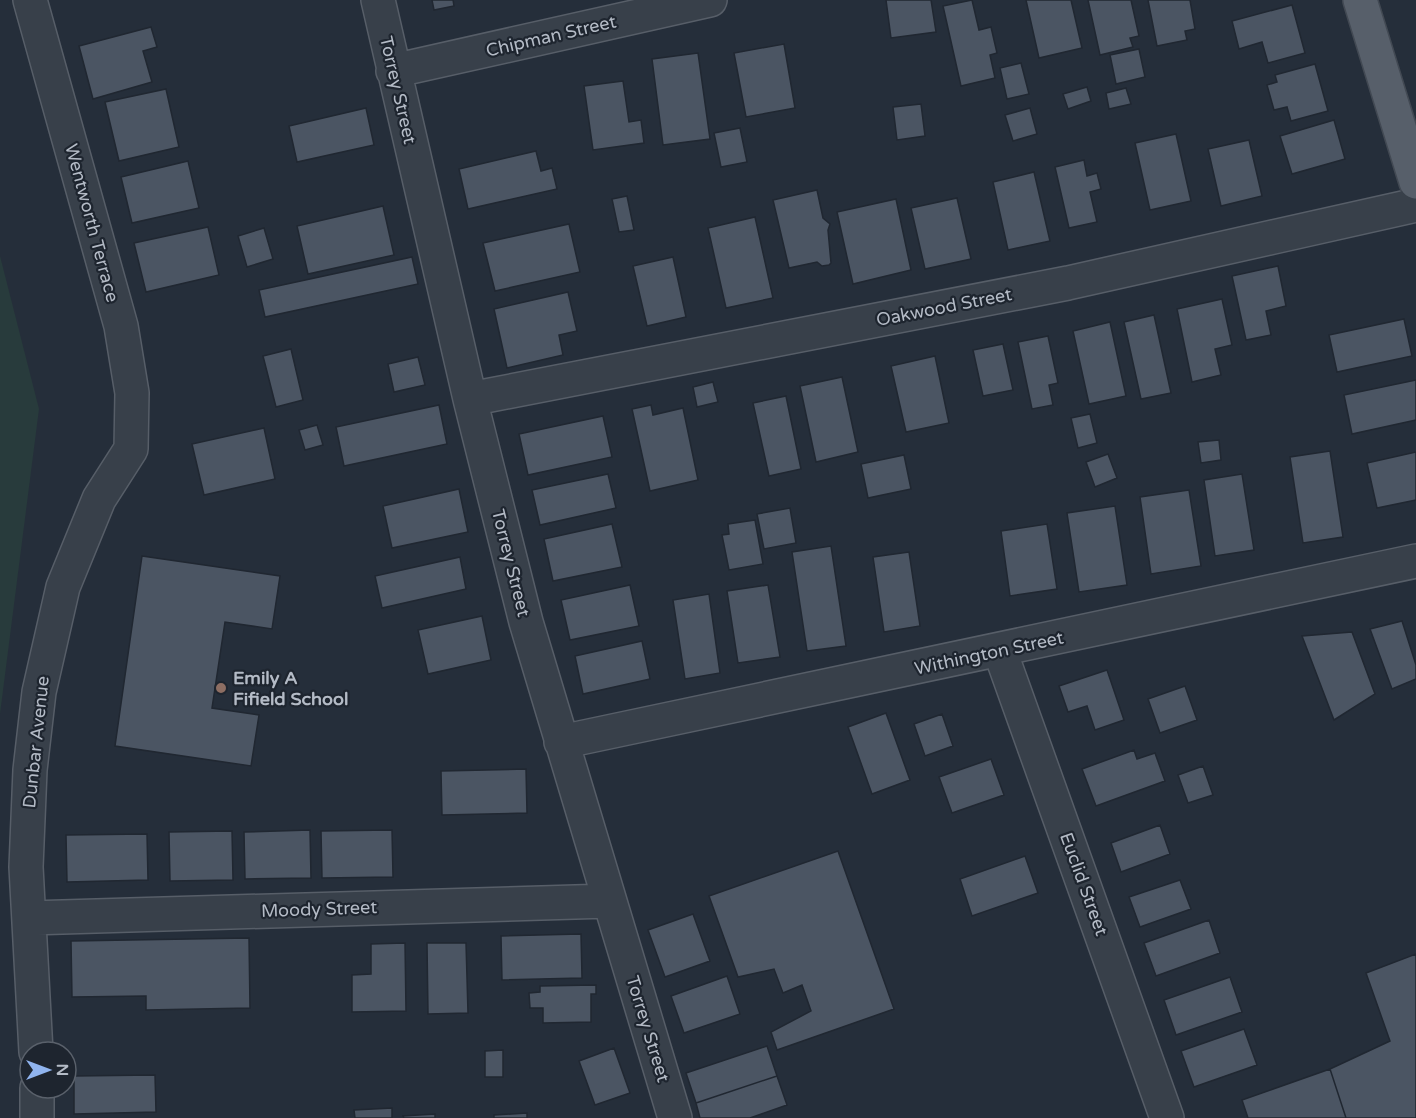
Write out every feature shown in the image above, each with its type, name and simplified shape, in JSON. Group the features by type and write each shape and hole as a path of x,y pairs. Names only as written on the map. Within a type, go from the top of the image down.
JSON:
{"main road":[{"path":"1360,0 1416,182"}],"street":[{"name":"Wentworth Terrace","path":"30,0 121,326 132,393 131,449"},
{"name":"Torrey Street","path":"378,0 470,399 526,622 675,1118"},
{"name":"Chipman Street","path":"393,71 710,0"},
{"name":"Oakwood Street","path":"470,399 1068,283 1416,205"},
{"name":"Dunbar Avenue","path":"35,1040 26,867 30,770 39,692 63,587 99,499 131,449"},
{"name":"Withington Street","path":"561,742 1000,651 1416,561"},
{"name":"Euclid Street","path":"1000,651 1167,1118"},
{"name":"Moody Street","path":"29,918 609,901"},
{"path":"37,1100 38,1118"}],"shaded area":[{"path":"0,256 39,409 0,714"}],"building":[{"path":"432,0 453,0 454,6 434,10"},
{"path":"886,0 931,0 936,32 891,38"},
{"path":"972,0 979,30 991,27 997,53 990,55 995,78 961,86 943,6"},
{"path":"1026,0 1071,0 1082,48 1039,58"},
{"path":"1088,0 1131,0 1139,36 1130,38 1133,47 1100,55"},
{"path":"1148,0 1190,0 1195,29 1185,31 1187,40 1157,46"},
{"path":"1292,5 1305,53 1268,63 1262,42 1239,49 1232,21"},
{"path":"151,27 157,47 143,51 152,82 93,99 79,46"},
{"path":"784,44 795,108 746,117 734,53"},
{"path":"1139,49 1145,77 1116,84 1110,55"},
{"path":"698,53 710,139 663,145 652,59"},
{"path":"1021,63 1029,94 1007,99 1000,68"},
{"path":"1315,64 1328,111 1291,121 1287,107 1274,110 1267,85 1277,82 1275,75"},
{"path":"623,81 629,122 641,120 644,143 593,150 584,86"},
{"path":"1087,87 1091,101 1068,109 1063,94"},
{"path":"1126,88 1131,104 1109,109 1106,93"},
{"path":"166,89 179,147 119,161 105,102"},
{"path":"921,104 925,136 897,140 893,107"},
{"path":"366,108 374,145 297,162 289,126"},
{"path":"1030,108 1037,134 1013,141 1005,115"},
{"path":"1334,120 1345,159 1292,174 1280,136"},
{"path":"740,128 747,162 721,167 714,133"},
{"path":"1176,134 1191,201 1150,210 1135,143"},
{"path":"1249,140 1262,196 1221,206 1208,149"},
{"path":"536,151 541,171 552,168 557,189 468,209 459,169"},
{"path":"1084,160 1087,176 1097,173 1101,189 1090,192 1097,222 1069,228 1055,167"},
{"path":"188,161 199,208 132,223 121,177"},
{"path":"1034,172 1050,241 1008,250 993,182"},
{"path":"817,190 823,218 830,224 828,230 831,263 822,266 817,262 789,268 773,200"},
{"path":"627,196 634,230 619,232 612,199"},
{"path":"957,198 971,259 925,269 911,208"},
{"path":"896,199 911,270 853,284 837,212"},
{"path":"383,206 394,255 308,274 297,226"},
{"path":"755,217 773,298 726,308 708,228"},
{"path":"569,224 580,272 495,291 483,243"},
{"path":"208,227 219,275 146,292 134,243"},
{"path":"264,228 273,259 247,267 238,236"},
{"path":"412,257 418,284 265,317 259,290"},
{"path":"673,257 686,317 647,326 633,266"},
{"path":"1278,266 1286,306 1266,311 1271,335 1246,340 1232,276"},
{"path":"568,292 577,331 559,335 563,355 507,368 494,309"},
{"path":"1222,299 1232,345 1215,349 1221,375 1192,382 1177,309"},
{"path":"1154,315 1171,393 1141,399 1124,322"},
{"path":"1404,319 1412,356 1337,372 1329,335"},
{"path":"1110,322 1126,396 1089,404 1073,331"},
{"path":"1048,336 1058,383 1049,385 1053,405 1032,409 1018,342"},
{"path":"1003,344 1013,390 983,396 973,350"},
{"path":"291,349 303,400 276,407 263,356"},
{"path":"935,356 949,423 906,432 891,366"},
{"path":"418,357 425,385 394,392 388,364"},
{"path":"842,377 858,452 816,462 800,386"},
{"path":"1416,380 1416,420 1352,434 1344,395"},
{"path":"713,382 718,402 697,407 693,387"},
{"path":"786,396 801,469 769,476 753,403"},
{"path":"439,405 447,444 344,466 336,427"},
{"path":"651,405 653,415 683,408 698,480 650,491 632,409"},
{"path":"1090,414 1097,443 1078,448 1071,418"},
{"path":"603,416 612,457 528,475 519,434"},
{"path":"317,425 323,445 305,450 299,430"},
{"path":"264,428 275,479 204,495 192,444"},
{"path":"1219,440 1221,460 1201,463 1198,442"},
{"path":"1330,451 1343,537 1303,543 1290,457"},
{"path":"1416,452 1416,500 1377,508 1367,463"},
{"path":"1108,454 1117,478 1095,487 1086,462"},
{"path":"904,455 911,489 868,498 861,464"},
{"path":"608,474 616,508 540,525 532,490"},
{"path":"1242,474 1254,550 1215,556 1204,480"},
{"path":"459,489 468,532 392,548 383,506"},
{"path":"1189,490 1201,566 1151,574 1140,497"},
{"path":"1115,506 1127,585 1079,592 1067,513"},
{"path":"790,508 796,543 764,549 757,514"},
{"path":"755,520 763,564 729,570 722,535 729,534 728,524"},
{"path":"612,524 622,567 553,581 544,539"},
{"path":"1047,524 1057,589 1010,596 1001,531"},
{"path":"831,546 846,646 807,651 792,552"},
{"path":"909,552 920,626 884,632 873,557"},
{"path":"142,556 280,576 272,629 225,622 212,708 259,715 251,766 115,746"},
{"path":"460,557 466,589 382,608 375,576"},
{"path":"630,585 639,626 570,640 561,600"},
{"path":"768,585 780,657 738,663 727,591"},
{"path":"709,594 720,673 685,679 673,600"},
{"path":"482,616 491,660 428,674 418,630"},
{"path":"1402,621 1416,665 1416,679 1392,689 1370,629"},
{"path":"1352,632 1375,694 1334,720 1302,636"},
{"path":"642,641 650,679 583,694 575,656"},
{"path":"1107,670 1124,720 1095,730 1087,706 1068,712 1059,686"},
{"path":"1185,686 1197,720 1160,733 1148,699"},
{"path":"886,713 910,780 872,794 848,727"},
{"path":"942,714 953,746 925,756 914,724"},
{"path":"1134,750 1137,759 1155,753 1165,781 1096,806 1082,769"},
{"path":"991,759 1004,795 952,813 939,777"},
{"path":"1203,766 1213,795 1188,803 1178,775"},
{"path":"526,769 527,813 442,815 441,771"},
{"path":"1160,825 1170,854 1121,872 1111,843"},
{"path":"310,830 311,878 245,879 244,832"},
{"path":"392,830 393,877 322,878 321,831"},
{"path":"232,831 233,880 170,881 169,832"},
{"path":"147,834 148,880 67,882 66,835"},
{"path":"838,851 894,1009 777,1050 771,1032 811,1011 802,985 783,993 774,969 738,977 709,896"},
{"path":"1025,856 1038,893 972,916 960,879"},
{"path":"1180,880 1191,909 1140,927 1129,897"},
{"path":"693,914 710,961 665,977 648,930"},
{"path":"1209,920 1220,953 1156,976 1144,943"},
{"path":"581,934 582,978 502,980 501,936"},
{"path":"249,938 250,1008 146,1010 146,996 72,997 71,941"},
{"path":"405,943 406,1011 352,1012 352,975 371,974 371,944"},
{"path":"427,943 466,943 468,1013 428,1014"},
{"path":"1416,954 1416,1118 1346,1118 1330,1069 1390,1041 1366,973"},
{"path":"727,976 740,1014 684,1033 671,996"},
{"path":"1230,977 1242,1012 1176,1035 1164,1000"},
{"path":"596,985 596,994 591,994 591,1022 543,1023 543,1008 530,1008 529,993 540,992 540,986"},
{"path":"1244,1029 1257,1065 1194,1087 1181,1051"},
{"path":"767,1046 777,1076 696,1103 686,1073"},
{"path":"614,1048 630,1093 595,1105 579,1061"},
{"path":"503,1050 503,1077 485,1077 485,1051"},
{"path":"1330,1069 1346,1118 1248,1118 1242,1100"},
{"path":"155,1075 156,1112 74,1114 74,1100 78,1100 78,1076"},
{"path":"777,1076 787,1105 750,1118 700,1118 696,1103"},
{"path":"392,1108 392,1118 355,1118 354,1110"},
{"path":"527,1113 527,1118 494,1118 494,1115"},
{"path":"435,1114 435,1118 404,1118 403,1116"}],"place":[{"name":"Emily A Fifield School","path":"221,688"}]}
